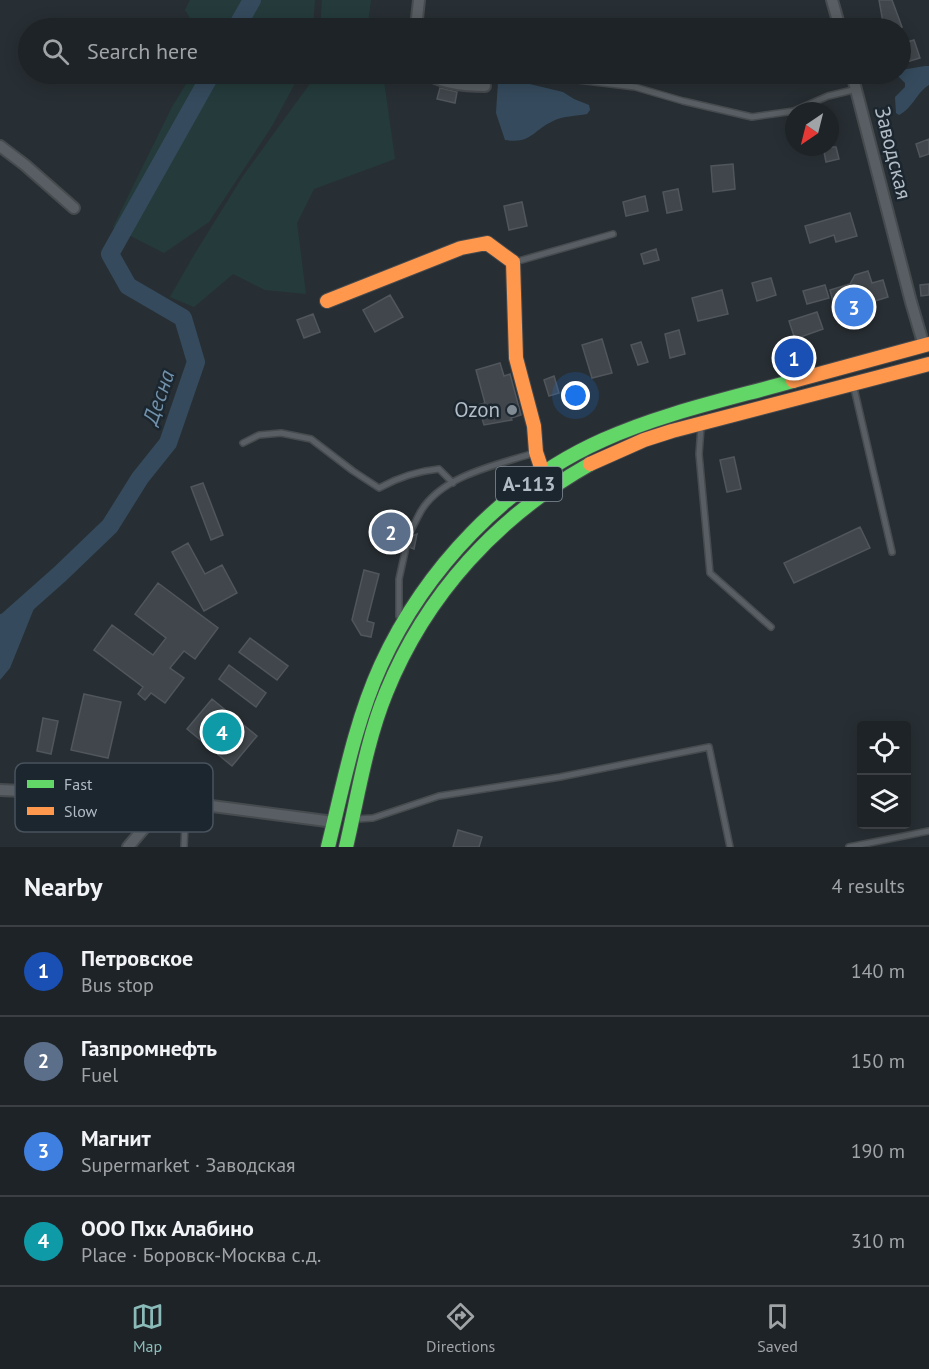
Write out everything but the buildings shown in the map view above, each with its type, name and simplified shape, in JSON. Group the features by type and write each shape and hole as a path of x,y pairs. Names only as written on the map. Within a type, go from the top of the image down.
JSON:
{"main road":[{"path":"327,301 461,248 487,243 513,262 516,358 534,426 536,452 543,473"},
{"name":"А-113","path":"328,847 349,761 382,663 415,604 454,553 496,510 543,473 584,449 643,424 927,345"},
{"name":"А-113","path":"346,847 377,719 404,654 430,608 463,565 507,521 562,480 591,463 642,440 701,422 929,364"}],"street":[{"path":"417,18 419,0"},
{"path":"832,0 837,18"},
{"path":"459,84 485,86"},
{"name":"Заводская","path":"855,84 911,302 927,345"},
{"path":"0,146 74,208"},
{"path":"213,806 334,822"},
{"path":"128,847 141,832"}],"lane":[{"path":"611,84 635,87 752,117 785,112"},
{"path":"814,102 856,89"},
{"path":"513,262 613,234"},
{"path":"853,383 892,552"},
{"path":"701,422 699,454 710,573 771,627"},
{"path":"243,443 259,435 282,433 311,439 379,488 395,478 439,469 453,483"},
{"path":"410,532 421,510 436,494 467,474 536,452"},
{"path":"399,631 399,579 406,547"},
{"path":"352,819 373,818 438,796 560,777 709,747 730,847"},
{"path":"849,847 929,831"},
{"path":"184,847 185,832"}],"green space":[{"path":"190,0 315,0 314,18 190,18 185,10"},
{"path":"322,0 371,0 369,18 321,18"},
{"path":"186,84 295,84 272,126 209,222 164,253 113,227 172,107"},
{"path":"310,84 384,84 395,159 314,189 297,223 306,294 265,290 233,274 194,307 170,297 243,176"}],"water":[{"path":"929,66 929,85 899,115 896,113 895,97 905,87 905,84 911,84 911,68"},
{"path":"498,84 530,84 563,92 589,105 590,110 587,114 553,121 531,136 514,141 505,140 496,113"},
{"path":"41,591 10,668 0,680 0,624 7,621"}],"waterway":[{"name":"Десна","path":"242,18 252,0"},
{"name":"Десна","path":"0,624 7,621 60,574 110,526 140,478 168,443 196,362 183,318 128,286 110,254 205,84"}],"traffic: fast":[{"path":"328,847 357,732 381,665 421,595 472,533 534,480 567,458 603,440 673,414 793,381"},
{"path":"346,847 379,712 402,657 422,623 468,561 496,533 556,485 590,464"}],"traffic: slow":[{"path":"327,301 461,248 487,243 513,262 516,358 534,426 536,452 543,473"},
{"path":"793,381 929,344"},
{"path":"590,464 644,440 672,431 929,364"}],"place":[{"name":"Магнит","path":"854,307"},
{"name":"Петровское","path":"794,358"},
{"name":"Ozon","path":"512,410"},
{"name":"Газпромнефть","path":"391,532"},
{"name":"ООО Пхк Алабино","path":"222,732"}]}
